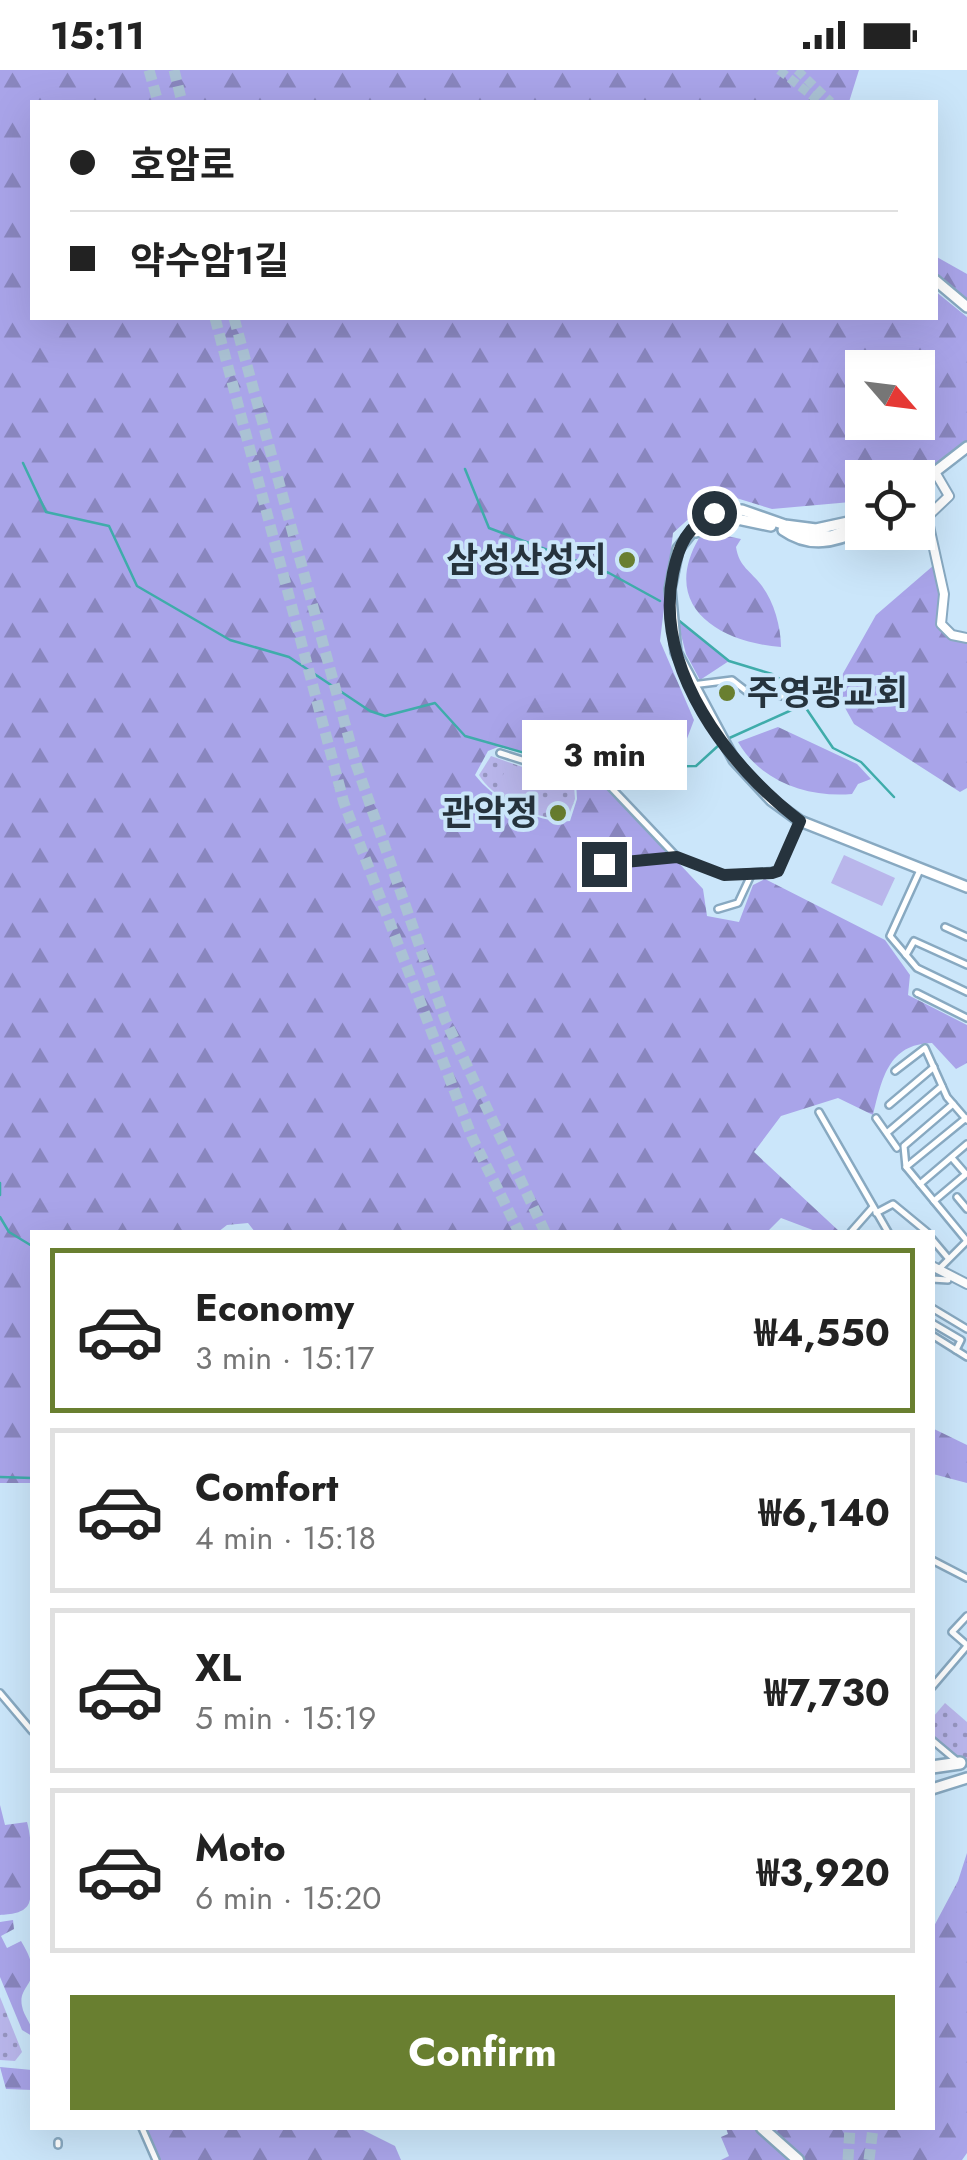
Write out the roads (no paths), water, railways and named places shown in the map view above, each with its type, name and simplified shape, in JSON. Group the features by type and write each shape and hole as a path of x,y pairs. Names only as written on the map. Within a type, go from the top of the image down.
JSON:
{"highway":[{"path":"937,1763 963,1762"}],"main road":[{"path":"938,286 967,310"},
{"path":"936,474 967,450"},
{"path":"831,536 784,525 754,512 729,510 694,526 678,549 669,600 676,652 734,760 772,800 801,819 967,885"},
{"path":"845,531 803,540 752,519 728,517 708,523 682,552 672,614 679,652 692,685 727,739 757,780 801,819 967,885"},
{"path":"935,1789 967,1778"},
{"path":"764,2130 798,2160"}],"street":[{"path":"936,474 949,496 927,518 944,594 941,624 952,636 967,638"},
{"path":"692,685 732,680 750,694 798,698"},
{"path":"500,752 582,780 604,780 677,857 724,875 778,871 801,819"},
{"path":"604,864 677,857"},
{"path":"921,867 890,936 917,968 967,992"},
{"path":"718,909 738,904 752,873"},
{"path":"944,927 967,937"},
{"path":"906,955 914,941 967,965"},
{"path":"917,994 967,1018"},
{"path":"895,1071 925,1048 942,1086 966,1119 906,1168"},
{"path":"888,1105 934,1068"},
{"path":"888,1132 942,1086"},
{"path":"953,1104 904,1146 906,1168 967,1241 939,1264 967,1282"},
{"path":"819,1112 887,1230"},
{"path":"876,1118 897,1148"},
{"path":"920,1184 967,1144"},
{"path":"934,1200 966,1175 952,1158"},
{"path":"957,1197 967,1209"},
{"path":"851,1230 874,1210 894,1204 925,1230"},
{"path":"935,1279 948,1280"},
{"path":"935,1310 967,1329"},
{"path":"935,1325 961,1340 956,1350"},
{"path":"935,1338 967,1357"},
{"path":"935,1562 967,1578"},
{"path":"935,1683 967,1646 952,1632 967,1616"},
{"path":"0,1693 30,1729"},
{"path":"143,2130 156,2160"}],"waterway":[{"path":"23,463 46,512 109,526 137,586 230,640 289,657 370,711 385,716 435,703 465,736 578,768 696,766 719,745"},
{"path":"465,469 489,528 609,573 660,601"},
{"path":"677,619 729,661 772,674 791,686 833,748 861,762 894,797"},
{"path":"725,740 805,704"},
{"path":"0,1183 0,1195"},
{"path":"0,1217 9,1232 30,1245"},
{"path":"0,1477 30,1478"}],"tunnel":[{"path":"149,70 157,100"},
{"path":"174,70 182,100"},
{"path":"779,70 817,100"},
{"path":"797,70 829,100"},
{"path":"216,320 344,803 472,1137 518,1230"},
{"path":"235,320 356,764 445,1019 544,1230"},
{"path":"848,2160 850,2130"},
{"path":"869,2160 873,2130"}],"place":[{"name":"삼성산성지","path":"627,560"},
{"name":"주영광교회","path":"727,693"},
{"name":"관악정","path":"558,813"}]}
